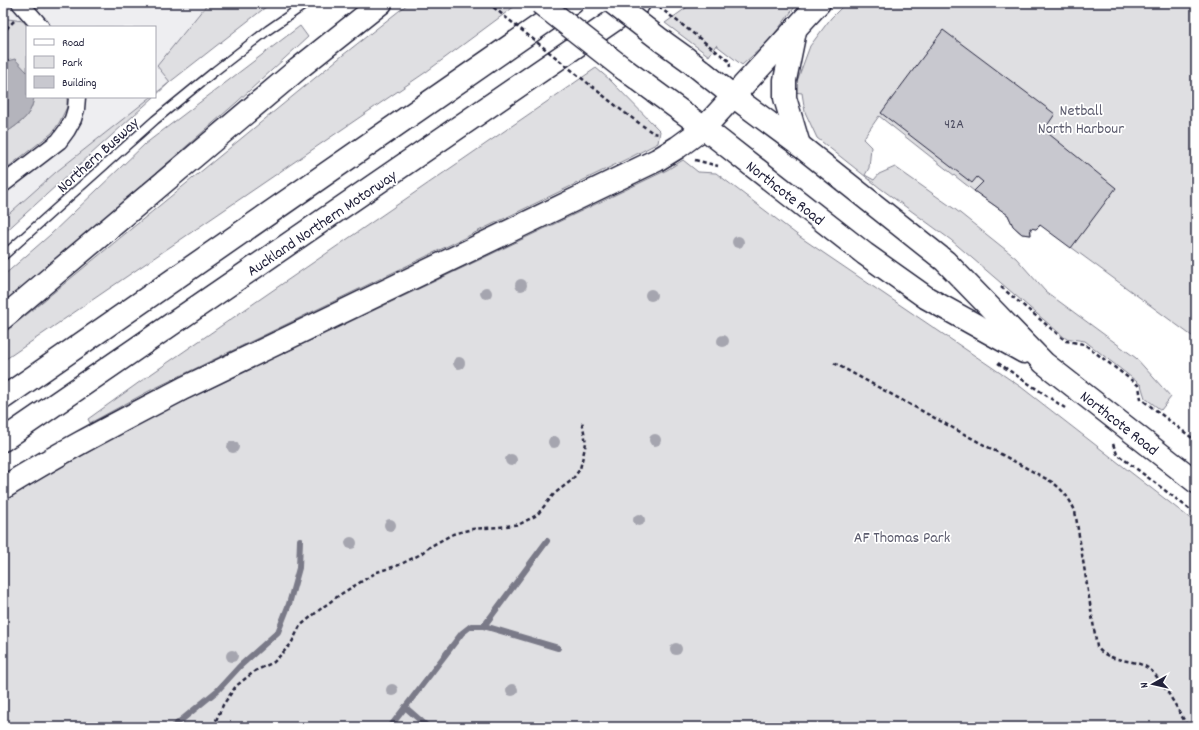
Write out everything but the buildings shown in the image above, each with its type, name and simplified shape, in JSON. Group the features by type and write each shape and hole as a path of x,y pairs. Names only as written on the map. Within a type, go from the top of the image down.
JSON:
{"main road":[{"path":"3,318 298,69 381,3"},
{"name":"Northcote Road","path":"540,3 704,128 864,254 927,298 1044,363"},
{"path":"3,398 572,3"},
{"name":"Northcote Road","path":"613,3 733,96 800,145 945,261 1044,363 1196,482"},
{"name":"Auckland Northern Motorway","path":"3,440 639,3"},
{"path":"3,488 35,468 111,426 184,388 657,160 704,128 819,3"},
{"path":"795,30 785,80 785,98 800,145"}],"street":[{"path":"20,3 40,26"},
{"path":"3,184 59,141 67,130 72,119 76,109 77,98"}],"lane":[{"name":"Northern Busway","path":"3,256 155,120 268,30 307,3"}],"path":[{"path":"488,3 625,113 653,134 664,135"},
{"path":"653,3 715,50"},
{"path":"834,363 1052,482 1062,490 1071,500 1075,511 1097,647 1106,655 1146,667 1152,671 1161,682 1188,727"},
{"path":"213,727 223,705 236,686 255,671 274,662 291,644 300,626 322,607 341,594 377,572 399,565 420,555 431,546 453,534 472,529 520,524 537,515 554,494 572,480 580,469 586,443 582,421"}],"shaded area":[{"path":"3,3 208,3 157,66 170,82 156,93 156,26 26,26 26,98 150,98 56,172 3,219"},
{"path":"15,59 26,71 26,98 34,98 27,115 3,135 3,62"}],"green space":[{"path":"208,3 271,3 170,82 157,66"},
{"path":"409,3 511,3 515,6 426,72 3,361 3,334 343,55"},
{"path":"693,3 798,3 769,41 742,65 716,45 709,56 665,23"},
{"name":"Netball North Harbour","path":"846,3 1196,3 1196,339 1041,225 1036,229 1031,228 1031,235 1022,234 1013,226 1008,215 974,191 879,116 863,139 871,147 869,168 865,175 874,180 879,174 895,167 956,210 1016,258 1045,291 1136,358 1171,397 1161,410 1145,398 1141,385 1085,341 1065,338 951,240 880,188 817,138 805,112 802,93 793,92 810,46 831,18"},
{"path":"3,17 23,21 27,26 26,71 15,60 3,62"},
{"path":"300,26 308,37 3,310 3,276 50,235 145,144"},
{"path":"596,68 609,79 660,131 658,143 149,391 90,423 88,419 141,381"},
{"path":"170,82 156,95 156,93"},
{"path":"34,98 67,98 67,107 52,133 3,171 3,135 27,115"},
{"path":"150,98 153,98 3,234 3,219 56,172"},
{"name":"AF Thomas Park","path":"683,160 698,172 716,173 800,237 1021,387 1196,523 1196,727 3,727 3,502 26,487 151,417 667,170"}],"waterway":[{"path":"173,727 218,690 240,666 278,632 289,604 299,568 300,540"},
{"path":"484,626 547,541"},
{"path":"390,727 462,633 471,626 484,626 558,648"},
{"path":"405,707 428,727"}]}
